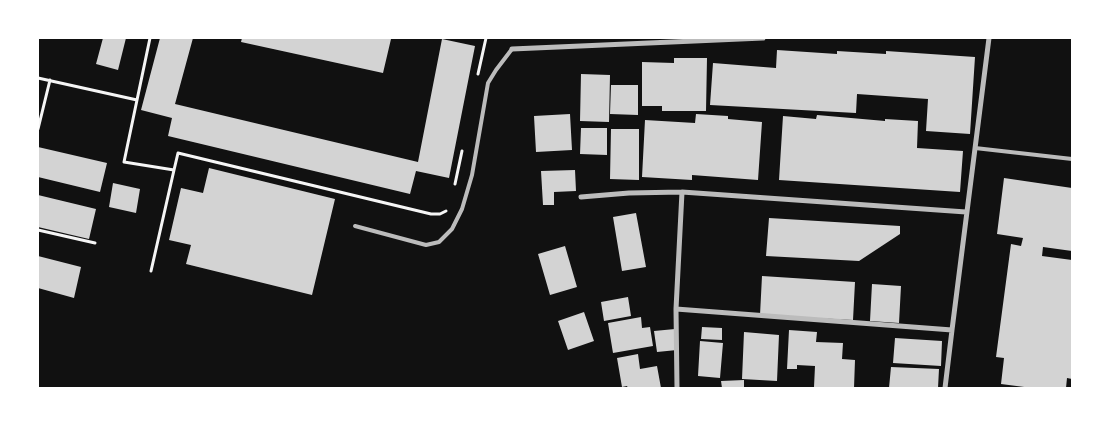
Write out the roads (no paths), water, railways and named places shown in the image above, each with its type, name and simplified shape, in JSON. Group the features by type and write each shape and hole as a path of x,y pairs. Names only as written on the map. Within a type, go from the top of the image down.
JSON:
{"street":[{"path":"512,49 763,38"},
{"path":"945,388 989,38"},
{"path":"581,197 630,193 682,192 966,212"},
{"path":"676,388 676,309 682,192"},
{"path":"676,309 952,330"}],"lane":[{"path":"354,226 426,246 439,242 452,228 462,209 472,175 488,84 512,49"},
{"path":"976,148 1072,160"}]}
